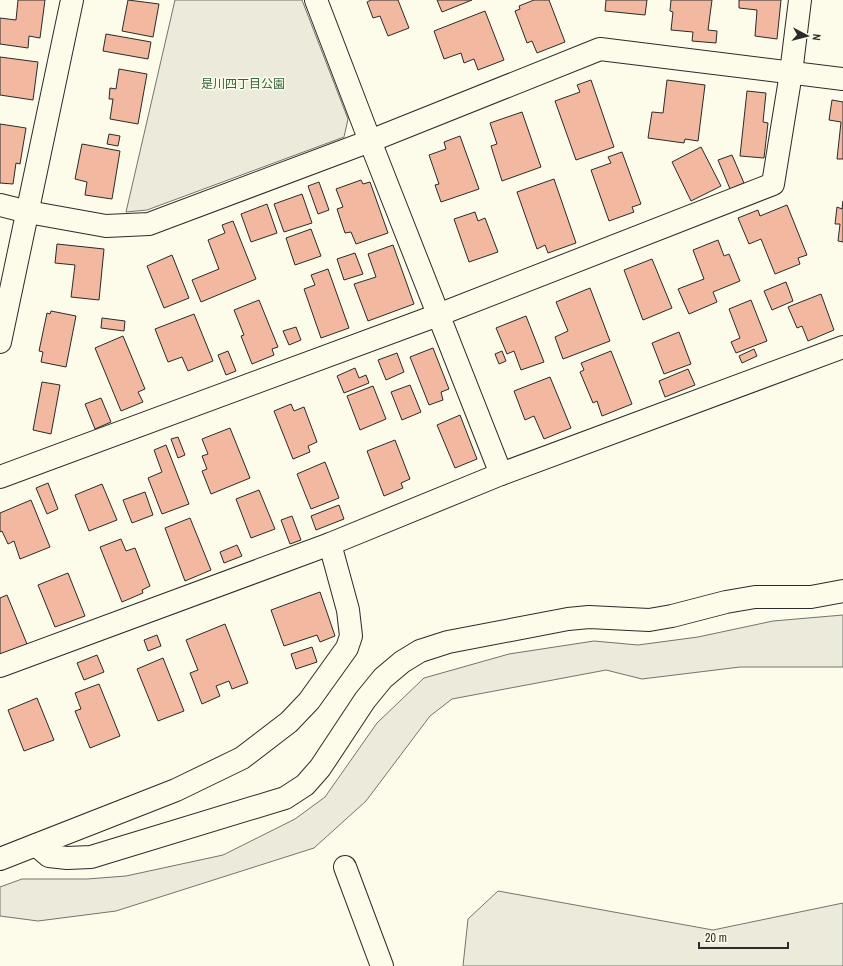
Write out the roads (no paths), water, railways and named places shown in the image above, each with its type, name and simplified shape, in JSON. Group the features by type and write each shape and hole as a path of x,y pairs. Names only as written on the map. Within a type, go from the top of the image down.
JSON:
{"street":[{"path":"0,342 72,0"},
{"path":"316,0 501,474"},
{"path":"0,477 438,315 773,184 791,73 800,0"},
{"path":"0,205 28,212 106,226 149,224 370,141 600,49 843,79"},
{"path":"0,666 330,544 501,474 843,347"},
{"path":"0,860 176,790 242,758 289,722 309,701 347,648 351,636 348,610 330,544"},
{"path":"36,845 49,856 67,858 91,857 285,798 305,785 320,768 365,700 383,678 402,662 420,651 441,645 568,619 589,617 649,620 672,616 726,602 755,597 811,597 843,591"},
{"path":"345,867 382,966"}],"park label":[{"name":"是川四丁目公園","path":"243,84"}]}
